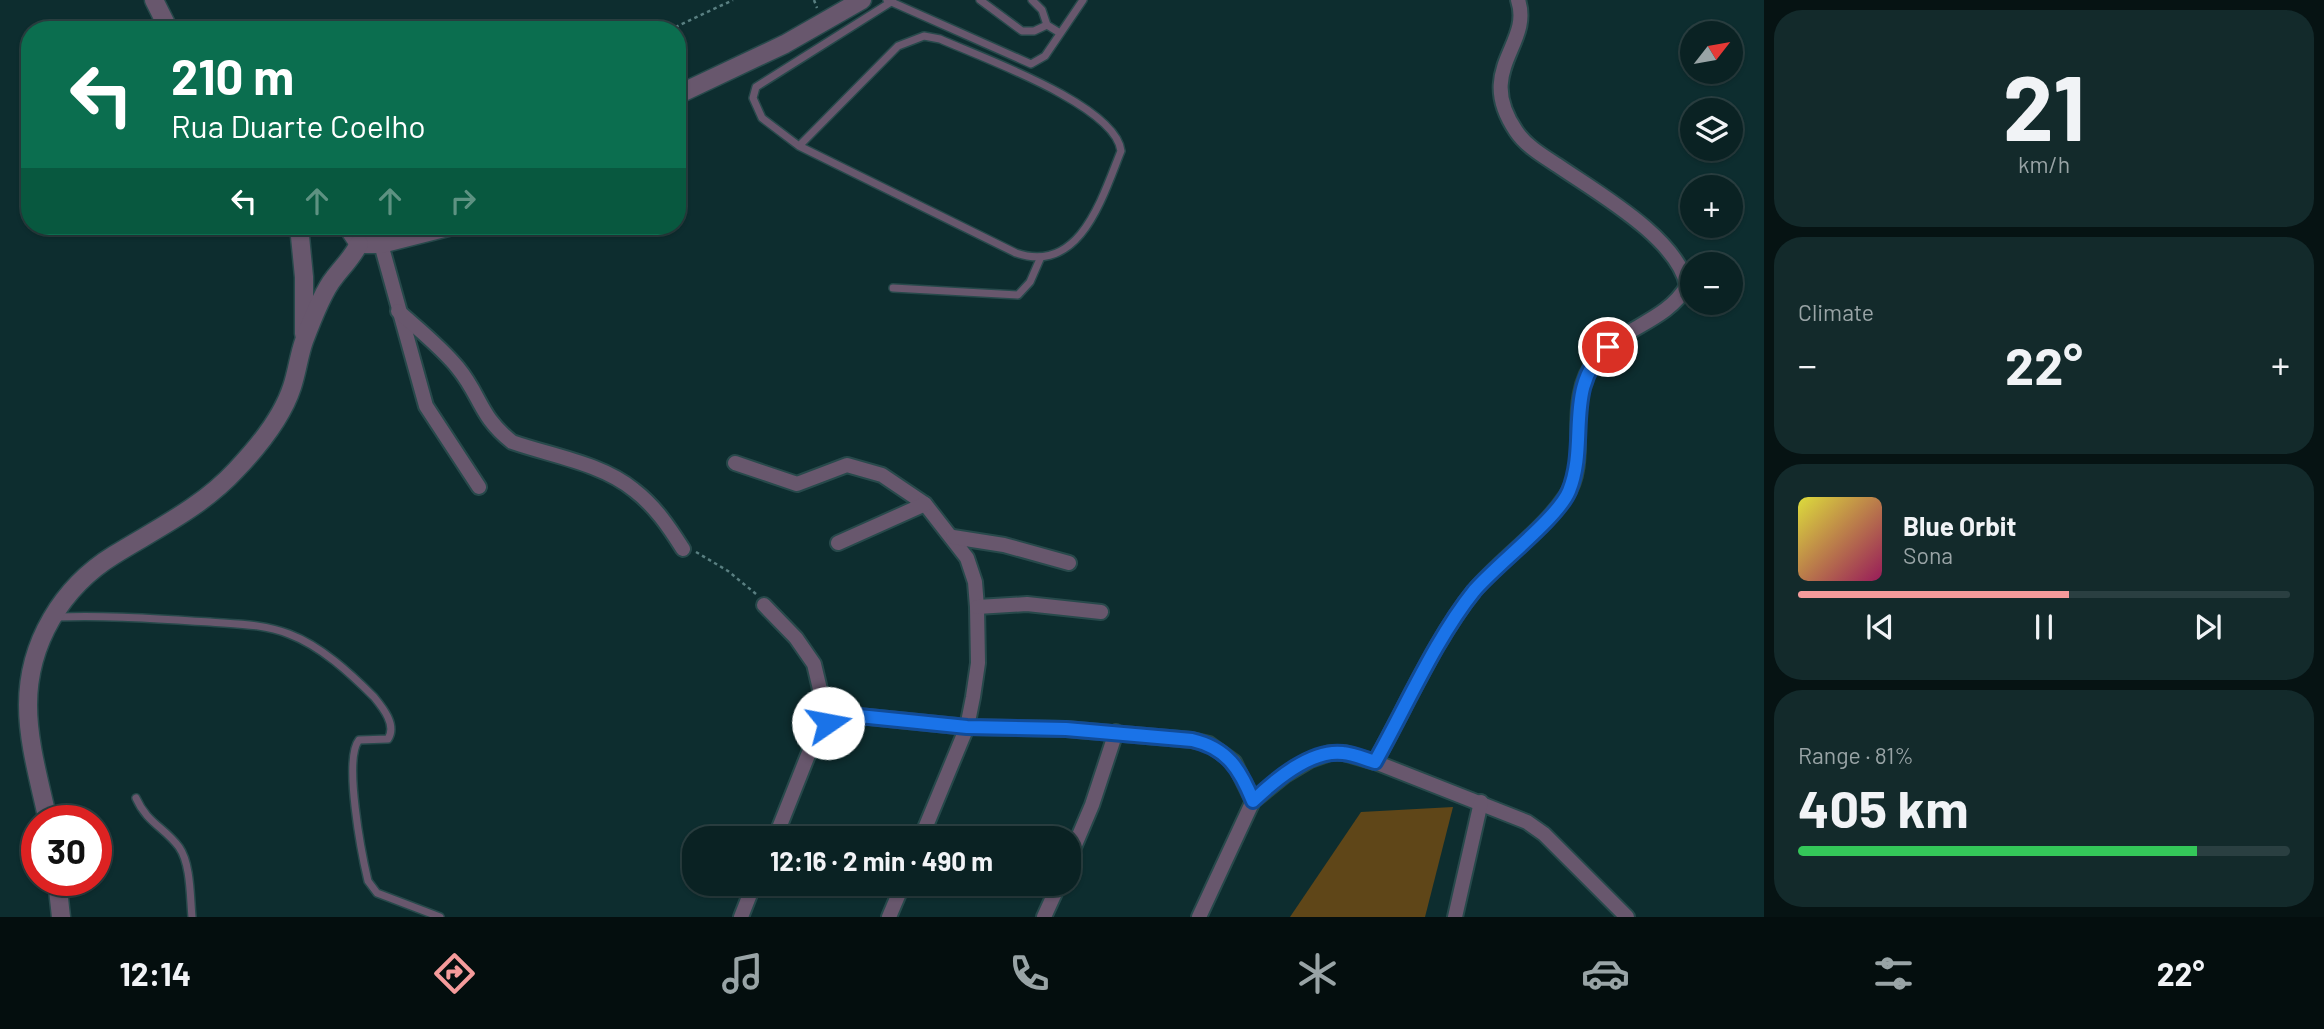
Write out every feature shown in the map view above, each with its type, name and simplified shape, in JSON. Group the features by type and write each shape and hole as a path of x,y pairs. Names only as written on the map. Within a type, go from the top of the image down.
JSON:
{"street":[{"path":"154,0 164,21"},
{"path":"686,91 785,44 862,0"},
{"path":"1375,762 1473,592 1568,494 1577,465 1579,398 1587,373 1597,357 1619,337 1658,317 1679,300 1687,286 1684,272 1674,257 1637,222 1536,151 1518,135 1507,117 1502,104 1501,78 1520,18 1518,0"},
{"path":"300,235 304,276 304,341"},
{"path":"353,235 359,244"},
{"path":"359,244 381,244 416,235"},
{"path":"45,805 28,706 34,662 52,618 67,594 90,572 206,497 235,471 284,408 304,341 333,279 349,262 359,244"},
{"path":"381,244 426,406 479,487"},
{"path":"304,276 313,280 333,279"},
{"path":"398,311 460,370 486,417 512,442 588,468 633,488 664,520 683,548"},
{"path":"735,463 797,484 814,480 847,465 865,468 907,489 925,504 953,537 971,570 977,607 978,663 967,727 926,826"},
{"path":"838,544 925,504"},
{"path":"953,537 1004,545 1069,563"},
{"path":"977,607 1037,604 1101,612"},
{"path":"764,605 796,638 814,664 828,723"},
{"path":"780,826 809,748 828,723 859,716 967,727 1116,732 1209,744 1234,762 1253,801"},
{"path":"1081,831 1116,732"},
{"path":"1199,917 1253,801 1293,770 1330,753 1344,753 1375,762 1527,822 1544,834 1627,917"},
{"path":"1455,917 1481,802"},
{"path":"59,896 61,917"},
{"path":"741,917 749,896"},
{"path":"889,917 897,896"},
{"path":"1044,917 1054,896"}],"lane":[{"path":"980,0 1022,31 1034,31 1046,25"},
{"path":"1032,0 1042,10 1046,25 1060,33"},
{"path":"799,146 898,46 924,36 940,39 1038,81 1106,125 1118,138 1121,151 1084,230 1060,253 1040,259 1016,253 799,146 757,110 753,98 756,87 889,1 1031,64 1045,56 1083,0"},
{"path":"893,288 1018,295 1030,282 1040,259"},
{"path":"52,618 134,617 256,625 288,633 321,651 373,696 385,710 390,724 388,739 359,740 354,751 354,786 368,881 377,893 440,917"},
{"path":"136,798 149,821 173,840 185,857 192,917"}],"path":[{"path":"686,22 733,0"},
{"path":"683,548 704,556 744,582 764,605"}],"shaded area":[{"path":"1453,807 1425,917 1290,917 1361,812"}],"route":[{"path":"828,723 847,716 859,716 967,727 1066,729 1192,740 1209,744 1225,753 1243,777 1253,801 1269,785 1285,775 1310,760 1330,753 1344,753 1375,762 1447,632 1473,592 1549,517 1568,494 1577,465 1576,426 1579,398 1587,373 1597,357 1608,347"}]}
